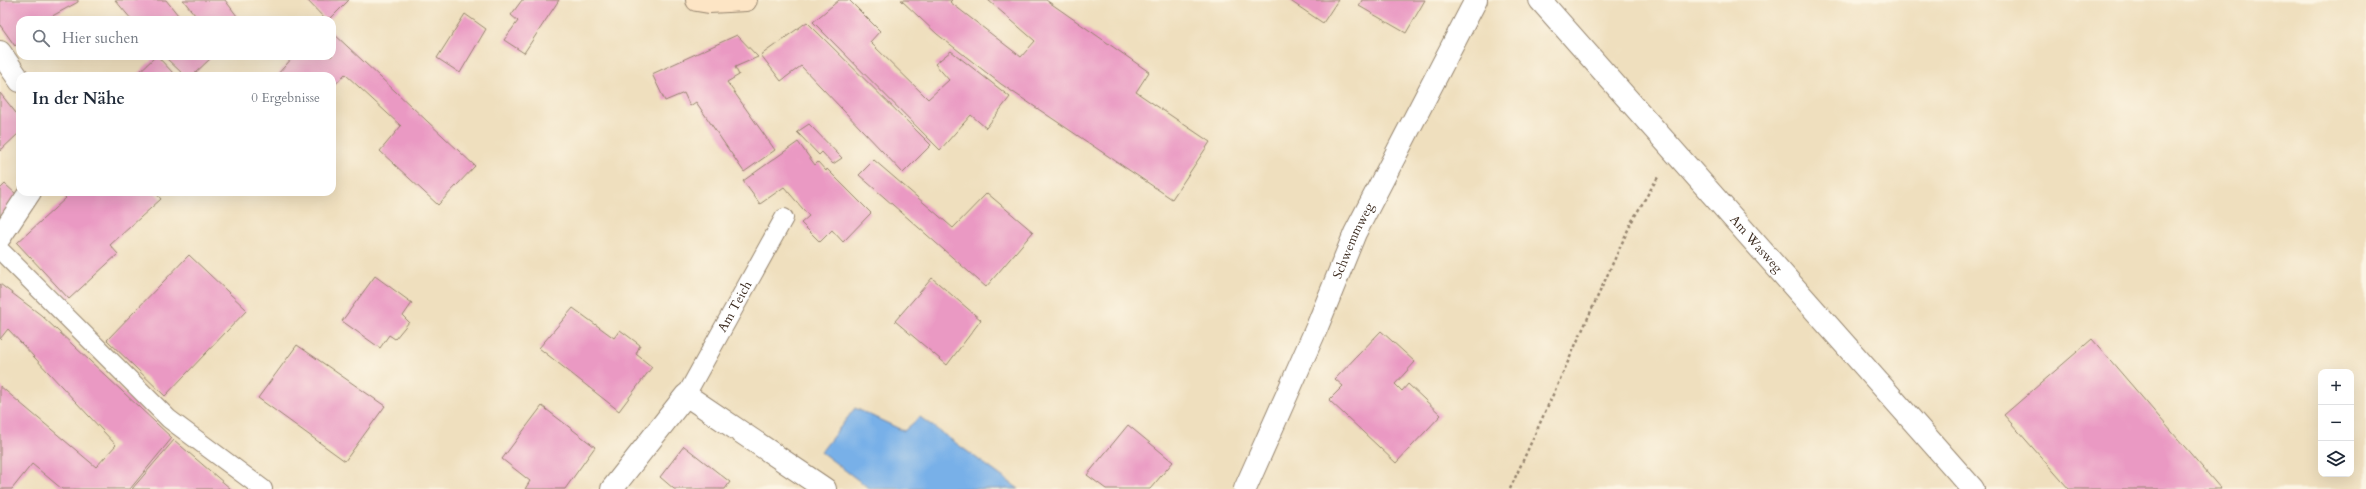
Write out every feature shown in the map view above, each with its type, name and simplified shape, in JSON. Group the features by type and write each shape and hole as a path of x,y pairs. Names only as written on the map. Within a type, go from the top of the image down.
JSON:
{"street":[{"path":"697,0 709,2 746,0"},
{"name":"Schwemmweg","path":"1245,489 1317,327 1355,233 1476,0"},
{"name":"Am Wasweg","path":"1540,0 1973,489"},
{"path":"0,52 16,74"},
{"path":"0,237 27,196"},
{"path":"612,489 686,395 825,489"}],"lane":[{"name":"Am Teich","path":"686,395 784,218"},
{"path":"0,250 168,419 263,489"}],"path":[{"path":"1510,489 1632,221 1660,175 1679,158"}],"water":[{"path":"855,408 904,431 920,417 1019,489 870,489 821,452"}],"building":[{"path":"0,0 78,0 78,2 52,16 16,16 15,46 0,25"},
{"path":"115,0 166,0 179,16 129,16"},
{"path":"183,0 225,0 237,16 196,16"},
{"path":"307,0 349,0 333,16 322,16"},
{"path":"522,0 559,0 524,53 504,40 518,21 511,15"},
{"path":"839,0 849,0 880,31 870,42 928,99 949,80 935,64 951,51 1010,97 986,128 971,115 940,150 813,22"},
{"path":"901,0 952,0 950,2 1021,57 1035,41 988,0 1046,0 1149,72 1136,92 1210,142 1172,199 1001,84 937,34"},
{"path":"1289,0 1338,0 1323,23"},
{"path":"1362,0 1425,0 1406,33 1359,6"},
{"path":"465,14 486,29 460,73 437,58"},
{"path":"807,22 931,145 903,173 801,66 781,81 761,55"},
{"path":"737,35 758,57 735,67 739,75 727,82 775,150 744,172 696,102 690,106 684,93 665,101 652,74"},
{"path":"336,36 475,166 438,205 380,151 401,126 345,74 336,84 336,72 280,72 290,60 336,60"},
{"path":"152,60 161,60 172,72 139,72"},
{"path":"168,60 209,60 196,72 181,72"},
{"path":"0,93 16,113 16,136 0,151"},
{"path":"809,124 842,158 833,164 822,152 819,155 797,132"},
{"path":"798,142 815,165 818,162 826,171 827,169 871,213 843,242 832,230 820,242 801,223 809,216 784,187 760,204 743,181"},
{"path":"874,160 953,228 987,193 1033,232 986,287 859,175"},
{"path":"5,184 16,196 0,217 0,189"},
{"path":"64,196 158,196 161,199 110,245 118,254 69,299 17,243 66,198"},
{"path":"189,255 247,310 165,396 107,340"},
{"path":"375,276 412,303 403,316 409,322 395,339 389,335 380,348 342,321"},
{"path":"932,278 981,320 947,365 895,321"},
{"path":"0,284 41,315 172,438 130,489 62,489 32,464 12,489 0,489 0,386 96,467 116,445 8,329 0,339"},
{"path":"573,308 614,338 620,330 640,345 636,354 652,367 619,411 539,348"},
{"path":"1381,331 1415,362 1395,384 1402,391 1408,384 1441,415 1396,463 1329,400 1343,386 1335,379"},
{"path":"2092,339 2221,489 2069,489 2004,415"},
{"path":"297,345 385,406 345,461 258,398"},
{"path":"542,406 595,447 565,489 525,489 530,481 502,459"},
{"path":"1128,425 1173,462 1150,489 1106,489 1087,475"},
{"path":"174,440 231,489 132,489"},
{"path":"684,446 730,482 725,489 674,489 660,477"}]}
